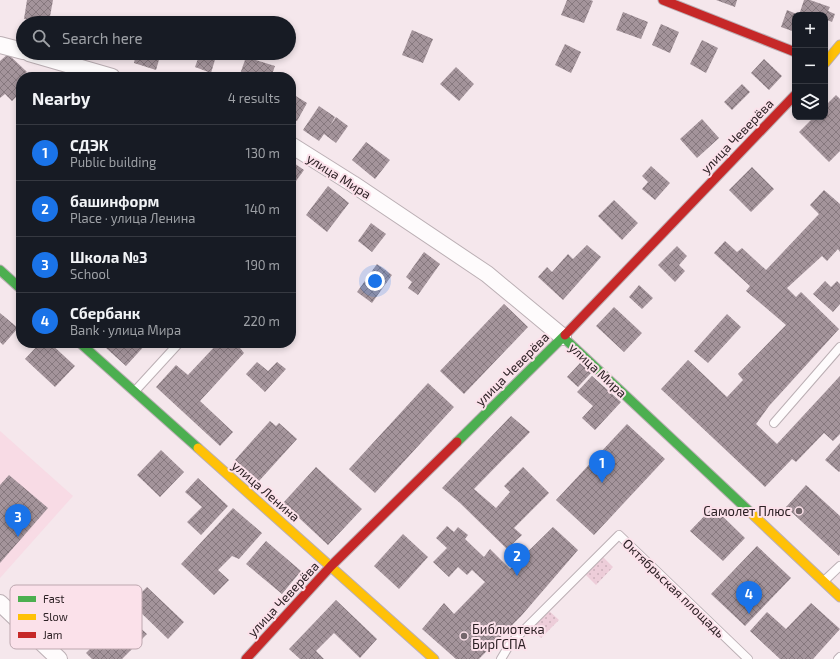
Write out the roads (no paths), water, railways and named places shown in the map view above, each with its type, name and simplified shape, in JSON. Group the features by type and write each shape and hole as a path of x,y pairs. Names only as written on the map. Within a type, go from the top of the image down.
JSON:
{"main road":[{"path":"663,0 792,51"},
{"path":"828,60 840,45"},
{"path":"828,65 835,68"},
{"name":"улица Чеверёва","path":"246,659 331,566 563,337 792,98"},
{"path":"0,270 16,284"},
{"name":"улица Мира","path":"563,337 840,597"},
{"name":"улица Ленина","path":"86,348 434,659"}],"street":[{"path":"0,45 16,49"},
{"path":"53,60 95,72"},
{"name":"улица Мира","path":"296,148 353,184 487,274 563,337"},
{"path":"0,603 10,612"},
{"path":"48,649 59,659"}],"lane":[{"path":"774,423 840,347"},
{"path":"134,392 174,348"},
{"name":"Октябрьская площадь","path":"501,659 510,644 619,535 748,659"},
{"path":"823,582 840,566"}],"place":[{"name":"СДЭК","path":"602,483"},
{"name":"Самолет Плюс","path":"799,511"},
{"name":"Школа №3","path":"18,537"},
{"name":"башинформ","path":"517,576"},
{"name":"Сбербанк","path":"749,614"},
{"name":"Библиотека БирГСПА","path":"464,636"}]}
